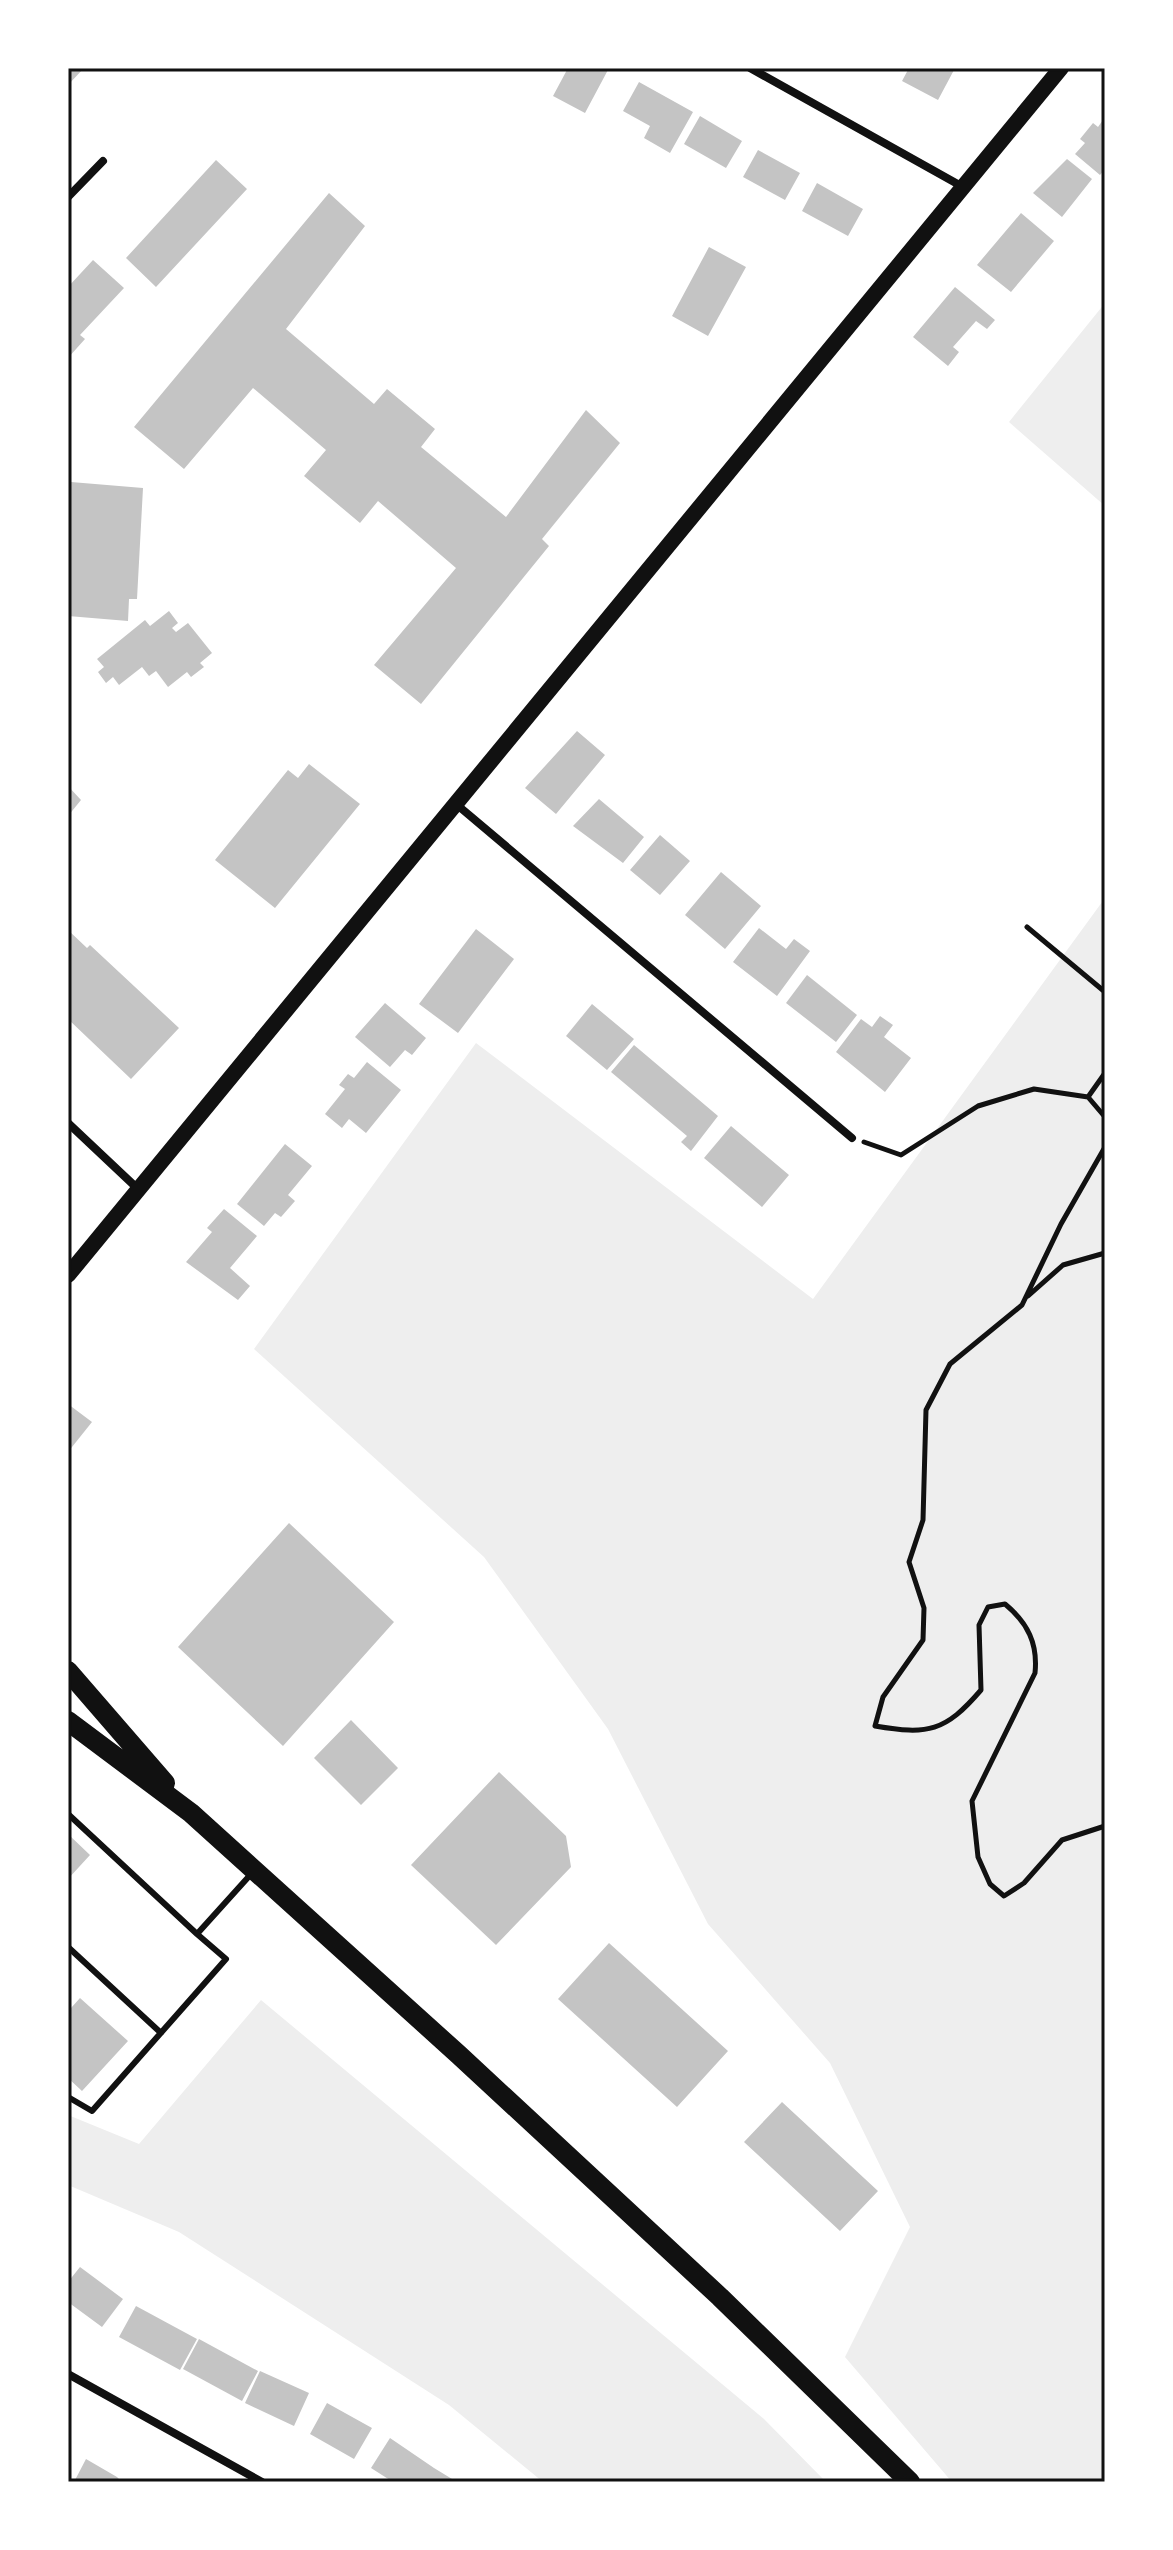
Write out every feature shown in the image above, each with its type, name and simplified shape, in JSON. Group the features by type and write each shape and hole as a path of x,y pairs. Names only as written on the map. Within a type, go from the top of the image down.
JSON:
{"main road":[{"path":"68,1275 1061,68"},
{"path":"68,1671 191,1813"},
{"path":"68,1721 191,1813 720,2297 910,2482"}],"street":[{"path":"750,68 963,187"},
{"path":"68,197 103,161"},
{"path":"456,804 852,1138"},
{"path":"68,1123 138,1190"},
{"path":"68,2374 262,2482"}],"lane":[{"path":"68,1814 226,1959 92,2111 68,2097"},
{"path":"197,1934 254,1870"},
{"path":"68,1947 161,2033"}],"path":[{"path":"1027,927 1105,992"},
{"path":"1088,1097 1105,1073"},
{"path":"852,1138 901,1155 978,1106 1034,1089 1088,1097 1105,1117"},
{"path":"1026,1298 1061,1224 1105,1147"},
{"path":"1105,1253 1063,1265 992,1334 950,1364 926,1410 923,1520 909,1562 924,1608 923,1640 883,1697 875,1726 907,1731 933,1730 961,1713 981,1690 979,1625 988,1607 1005,1604 1022,1617 1038,1651 1035,1673 972,1801 978,1857 990,1884 1004,1896 1024,1883 1062,1840 1105,1826"}],"shaded area":[{"path":"1105,303 1105,506 1009,422"},
{"path":"1105,898 1105,2482 952,2482 845,2357 910,2227 830,2063 708,1924 608,1729 484,1557 254,1349 476,1043 813,1299"},
{"path":"261,2000 764,2419 826,2482 543,2482 449,2405 179,2232 68,2185 68,2115 139,2144"}],"building":[{"path":"68,68 84,68 68,85"},
{"path":"568,68 609,68 585,113 553,96"},
{"path":"909,68 954,70 938,100 902,81"},
{"path":"639,82 693,112 670,153 644,138 650,126 623,111"},
{"path":"700,116 742,141 726,168 684,144"},
{"path":"1105,117 1105,169 1100,175 1075,154 1085,143 1080,139 1093,123 1098,127"},
{"path":"758,150 800,173 785,200 743,177"},
{"path":"1067,159 1092,179 1062,217 1033,193"},
{"path":"216,160 247,189 156,287 126,258"},
{"path":"817,183 863,209 848,236 802,211"},
{"path":"329,193 365,226 286,329 374,404 387,389 435,429 421,447 506,517 586,410 620,443 542,539 549,546 421,704 374,665 456,568 378,501 360,523 304,476 326,450 253,388 184,469 134,427"},
{"path":"1021,213 1054,241 1011,292 977,265"},
{"path":"709,247 746,267 708,336 672,316"},
{"path":"93,260 124,288 80,335 85,339 68,358 68,287"},
{"path":"955,287 995,320 987,329 976,321 953,347 959,352 948,366 913,337"},
{"path":"71,482 143,488 137,599 129,599 128,621 68,616"},
{"path":"169,611 178,623 172,628 176,632 188,623 212,653 200,663 204,667 191,677 187,672 168,687 156,671 149,676 142,667 119,685 113,677 106,683 98,672 104,667 97,659 145,620 150,626"},
{"path":"577,731 605,755 556,814 525,788"},
{"path":"309,764 360,804 275,908 215,860 288,770 298,778"},
{"path":"68,786 81,800 68,816"},
{"path":"599,799 644,837 623,863 573,826"},
{"path":"660,835 690,861 660,895 630,870"},
{"path":"721,872 761,906 725,949 685,915"},
{"path":"759,928 786,949 794,939 810,951 777,996 733,962"},
{"path":"476,929 514,959 458,1033 419,1004"},
{"path":"68,930 87,948 90,945 179,1028 131,1079 68,1019"},
{"path":"807,975 857,1015 836,1042 786,1003"},
{"path":"385,1003 426,1038 412,1055 405,1050 390,1067 355,1037"},
{"path":"592,1004 634,1039 607,1070 566,1036"},
{"path":"880,1016 893,1025 884,1037 911,1058 885,1092 836,1052 861,1019 872,1027"},
{"path":"634,1045 718,1116 691,1151 681,1142 687,1136 611,1072"},
{"path":"367,1062 401,1090 366,1133 349,1119 342,1128 325,1114 345,1089 339,1085 348,1074 354,1078"},
{"path":"731,1126 789,1175 762,1207 704,1158"},
{"path":"285,1144 312,1166 288,1195 295,1201 281,1217 275,1213 264,1226 237,1204"},
{"path":"224,1209 257,1236 230,1268 250,1286 238,1300 186,1262 212,1232 207,1228"},
{"path":"68,1404 92,1422 68,1452"},
{"path":"289,1523 394,1622 283,1746 178,1647"},
{"path":"351,1720 398,1768 361,1805 314,1758"},
{"path":"499,1772 566,1836 571,1867 496,1945 411,1865"},
{"path":"68,1834 90,1855 68,1879"},
{"path":"609,1943 728,2051 677,2107 558,1999"},
{"path":"80,1998 128,2041 82,2091 68,2078 68,2006 71,2008"},
{"path":"782,2102 878,2191 840,2231 744,2142"},
{"path":"80,2267 123,2299 102,2327 68,2302 68,2282"},
{"path":"136,2306 197,2339 180,2370 119,2337"},
{"path":"199,2339 258,2371 242,2401 183,2369"},
{"path":"260,2371 309,2393 294,2426 245,2403"},
{"path":"327,2403 372,2428 354,2459 310,2434"},
{"path":"390,2438 457,2482 393,2482 371,2468"},
{"path":"86,2459 117,2477 122,2482 74,2482"}]}
